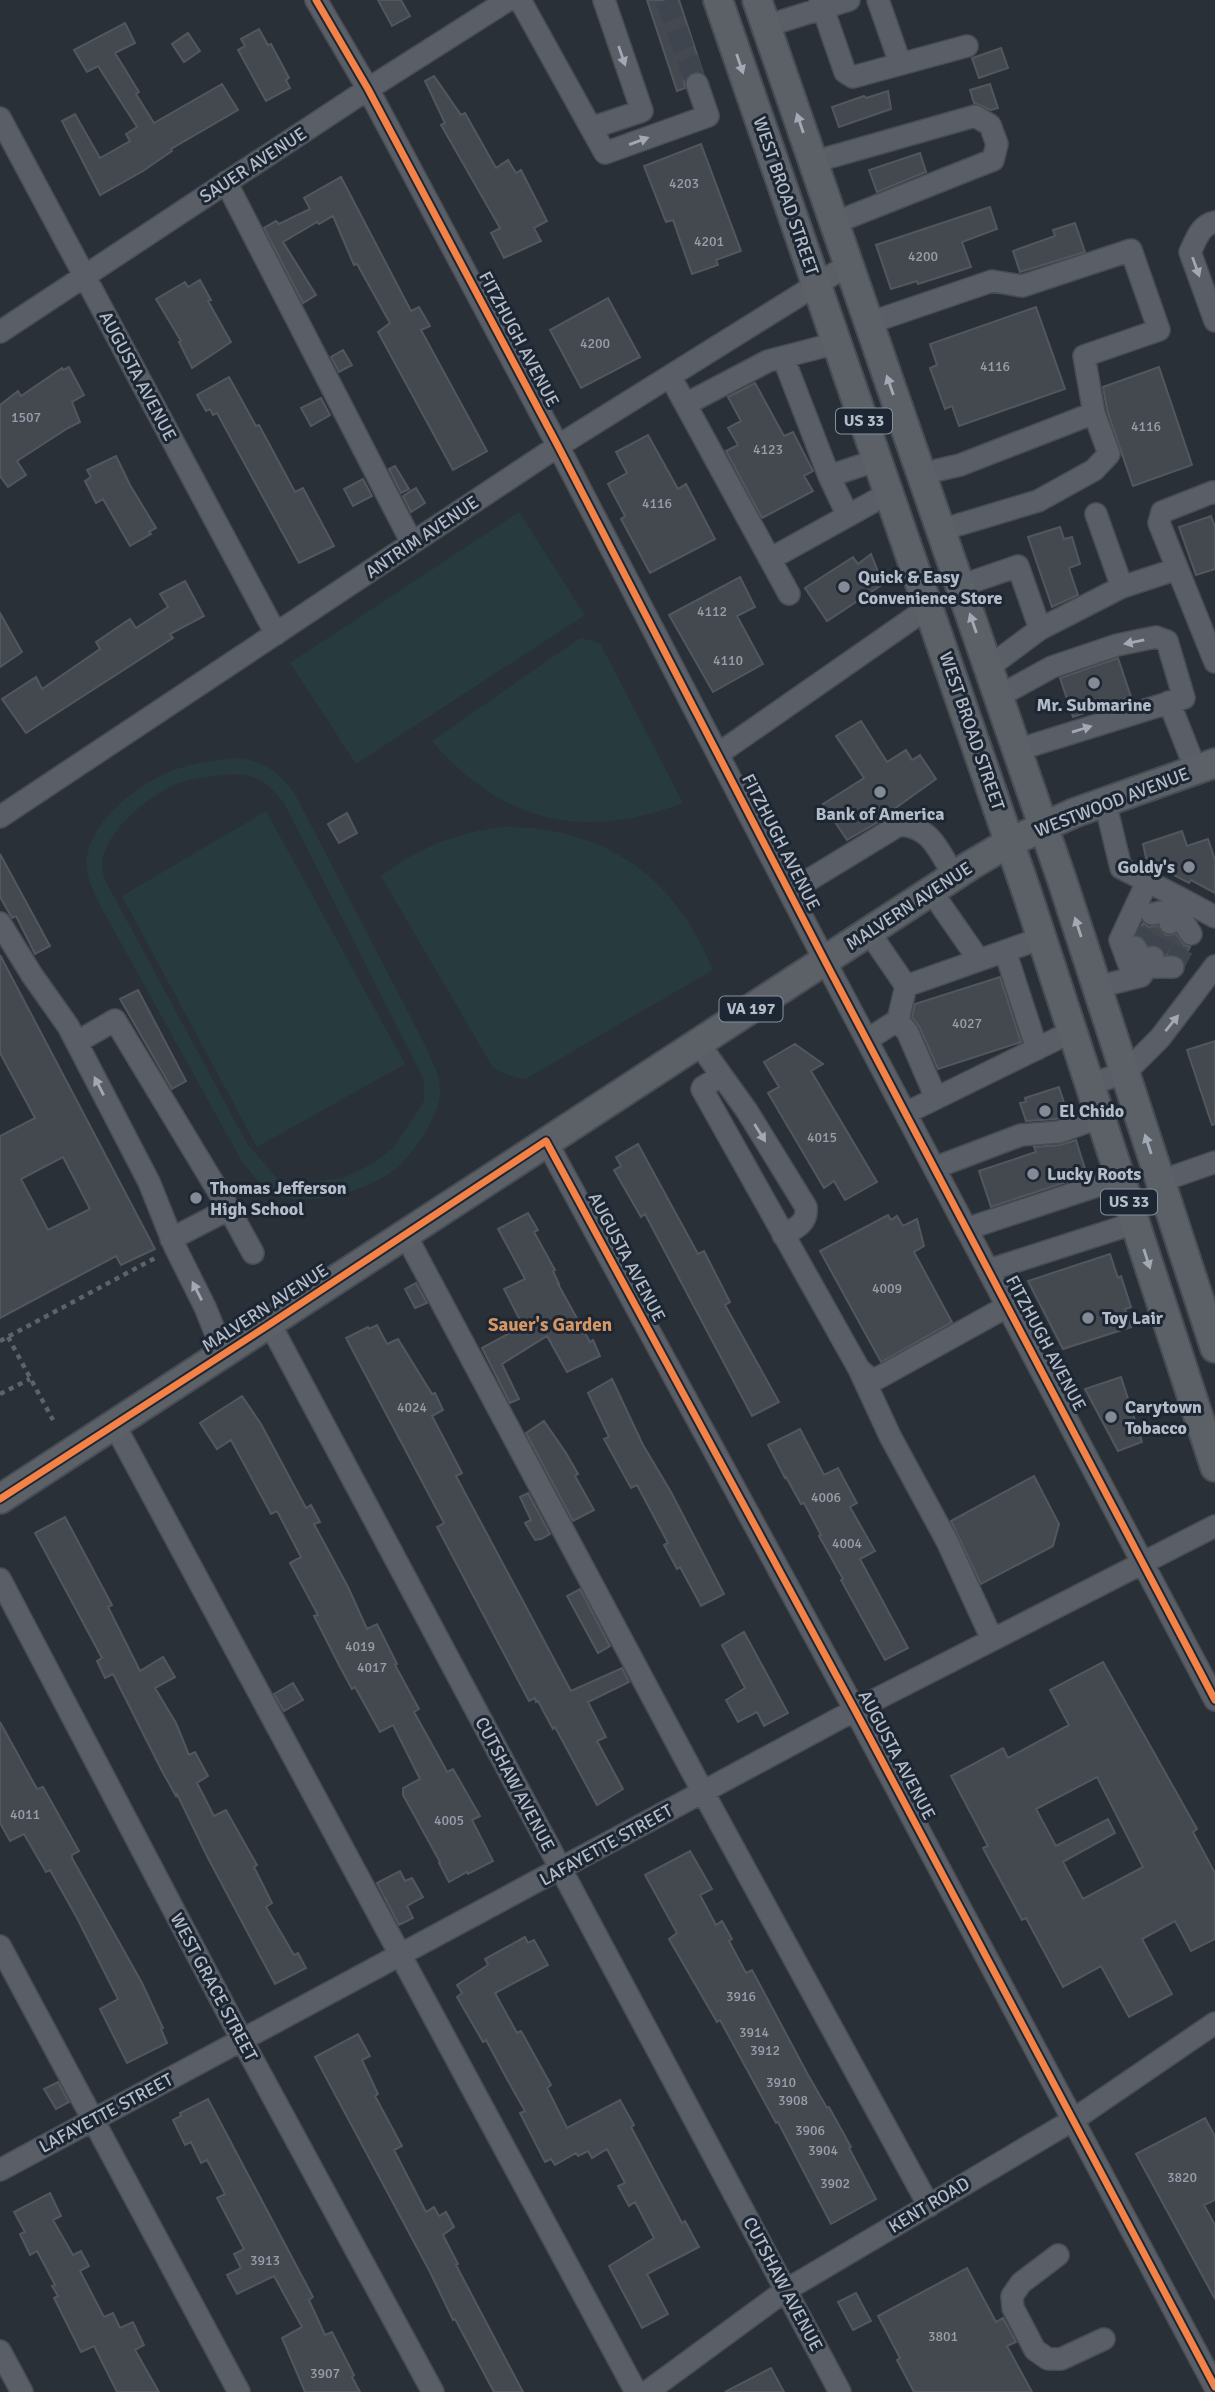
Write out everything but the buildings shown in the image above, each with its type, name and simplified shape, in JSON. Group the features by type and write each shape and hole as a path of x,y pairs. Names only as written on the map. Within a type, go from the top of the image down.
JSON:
{"main road":[{"name":"WEST BROAD STREET","path":"718,0 1010,842 1215,1466"},
{"name":"WEST BROAD STREET","path":"762,13 999,696 1215,1348"},
{"name":"WESTWOOD AVENUE","path":"1010,842 1105,802 1205,767"},
{"name":"MALVERN AVENUE","path":"0,1499 546,1141 1010,842"}],"street":[{"name":"FITZHUGH AVENUE","path":"316,0 368,89 558,446 825,961 1215,1700"},
{"name":"SAUER AVENUE","path":"0,332 508,0"},
{"path":"520,0 605,153 708,116 697,84"},
{"path":"592,128 642,111 604,0"},
{"path":"762,13 849,0"},
{"path":"878,0 900,63"},
{"path":"822,4 845,72 853,77 967,46"},
{"path":"813,162 975,116 990,125 996,144 993,160 834,223"},
{"name":"AUGUSTA AVENUE","path":"3,132 85,276 276,634"},
{"path":"226,182 412,543"},
{"path":"1214,312 1190,252 1200,231 1209,223 1215,222"},
{"path":"869,323 992,282 1022,286 1131,250 1159,330 1084,356 1094,413 1109,454 1094,470 1038,501 944,539 913,561"},
{"name":"ANTRIM AVENUE","path":"0,815 558,446 848,265"},
{"path":"686,404 768,361 837,343"},
{"path":"783,357 848,516"},
{"path":"670,376 789,594"},
{"path":"922,474 960,465 1094,413"},
{"path":"830,476 878,460"},
{"path":"1215,494 1213,492 1162,512 1159,523 1215,662"},
{"path":"770,559 889,493"},
{"path":"1096,514 1122,587"},
{"path":"960,586 1018,566 1040,629"},
{"path":"989,667 1040,629 1122,587 1177,569"},
{"path":"718,754 929,607"},
{"path":"999,696 1052,667 1117,645 1156,637 1167,641 1184,698 1017,750"},
{"path":"1169,702 1205,767"},
{"path":"1105,802 1121,869 1147,882 1191,934"},
{"path":"789,892 899,825 910,825 922,830 934,843 943,883 979,960"},
{"path":"1147,882 1120,940 1142,962 1173,967"},
{"path":"1169,911 1214,916"},
{"path":"0,923 77,1042 149,1182 168,1246 205,1307 224,1354"},
{"path":"867,1040 898,1020 906,986 869,932"},
{"path":"906,986 1042,938"},
{"path":"1005,951 1037,1049"},
{"path":"1097,987 1142,962"},
{"path":"1090,1084 1125,1073 1160,1038 1215,966"},
{"path":"77,1042 116,1020 253,1253"},
{"path":"898,1020 908,1033 936,1098"},
{"path":"906,1113 1073,1031"},
{"path":"699,1044 747,1111 806,1207 807,1216 802,1224 783,1235"},
{"path":"722,1076 702,1089 859,1369 890,1436 947,1541 992,1639"},
{"path":"934,1168 1021,1136 1059,1132 1101,1117"},
{"name":"AUGUSTA AVENUE","path":"546,1141 855,1710 1215,2387"},
{"path":"1161,1181 1215,1162"},
{"path":"967,1229 1121,1178"},
{"path":"168,1246 229,1209"},
{"path":"989,1270 1135,1223"},
{"path":"405,1234 703,1792 929,2206"},
{"path":"859,1369 869,1378 878,1378 1008,1306"},
{"name":"CUTSHAW AVENUE","path":"270,1324 840,2392"},
{"path":"114,1424 636,2392"},
{"name":"LAFAYETTE STREET","path":"0,2170 855,1710 1215,1526"},
{"name":"WEST GRACE STREET","path":"0,1579 242,2040 433,2392"},
{"path":"0,1946 240,2392"},
{"name":"KENT ROAD","path":"647,2392 786,2290 1073,2120 1215,2023"},
{"path":"1058,2255 1021,2283 1012,2296 1013,2308 1035,2350 1048,2359 1061,2359 1104,2339"},
{"path":"0,2351 22,2392"}],"path":[{"path":"0,1341 168,1246"},
{"path":"8,1337 53,1420"},
{"path":"0,1394 30,1378"}],"green space":[{"path":"519,512 585,615 356,764 290,663"},
{"path":"580,638 600,643 683,803 646,815 611,821 578,822 546,817 516,807 487,791 459,769 432,741"},
{"path":"237,758 270,768 295,794 424,1043 437,1074 439,1103 425,1133 411,1152 387,1175 343,1194 310,1199 282,1197 263,1186 253,1175 240,1158 101,907 88,877 89,850 95,834 106,818 135,791 168,772 183,767","holes":["233,774 263,781 284,803 424,1080 424,1101 394,1147 374,1163 343,1178 294,1184 277,1178 248,1145 104,878 102,862 105,850 121,826 143,804 179,783"]},
{"path":"266,811 405,1064 257,1147 122,896"},
{"path":"502,827 539,829 573,836 604,847 632,863 656,883 678,908 697,937 713,970 525,1079 496,1069 381,876 409,857 438,843 468,833"}],"tunnel":[{"path":"666,0 697,84"},
{"path":"1135,947 1152,914"},
{"path":"1153,957 1170,923"},
{"path":"1173,967 1191,934"}],"cycle path":[{"path":"316,0 368,89 558,446 825,961 1215,1700"},
{"path":"0,1499 546,1141 855,1710 1215,2387"}],"place":[{"name":"Quick & Easy Convenience Store","path":"844,587"},
{"name":"Mr. Submarine","path":"1094,683"},
{"name":"Bank of America","path":"880,792"},
{"name":"Goldy's","path":"1189,867"},
{"name":"El Chido","path":"1045,1111"},
{"name":"Lucky Roots","path":"1033,1174"},
{"name":"Thomas Jefferson High School","path":"196,1198"},
{"name":"Toy Lair","path":"1088,1318"},
{"name":"Carytown Tobacco","path":"1111,1417"}],"district":[{"name":"Sauer's Garden","path":"550,1325"}]}
